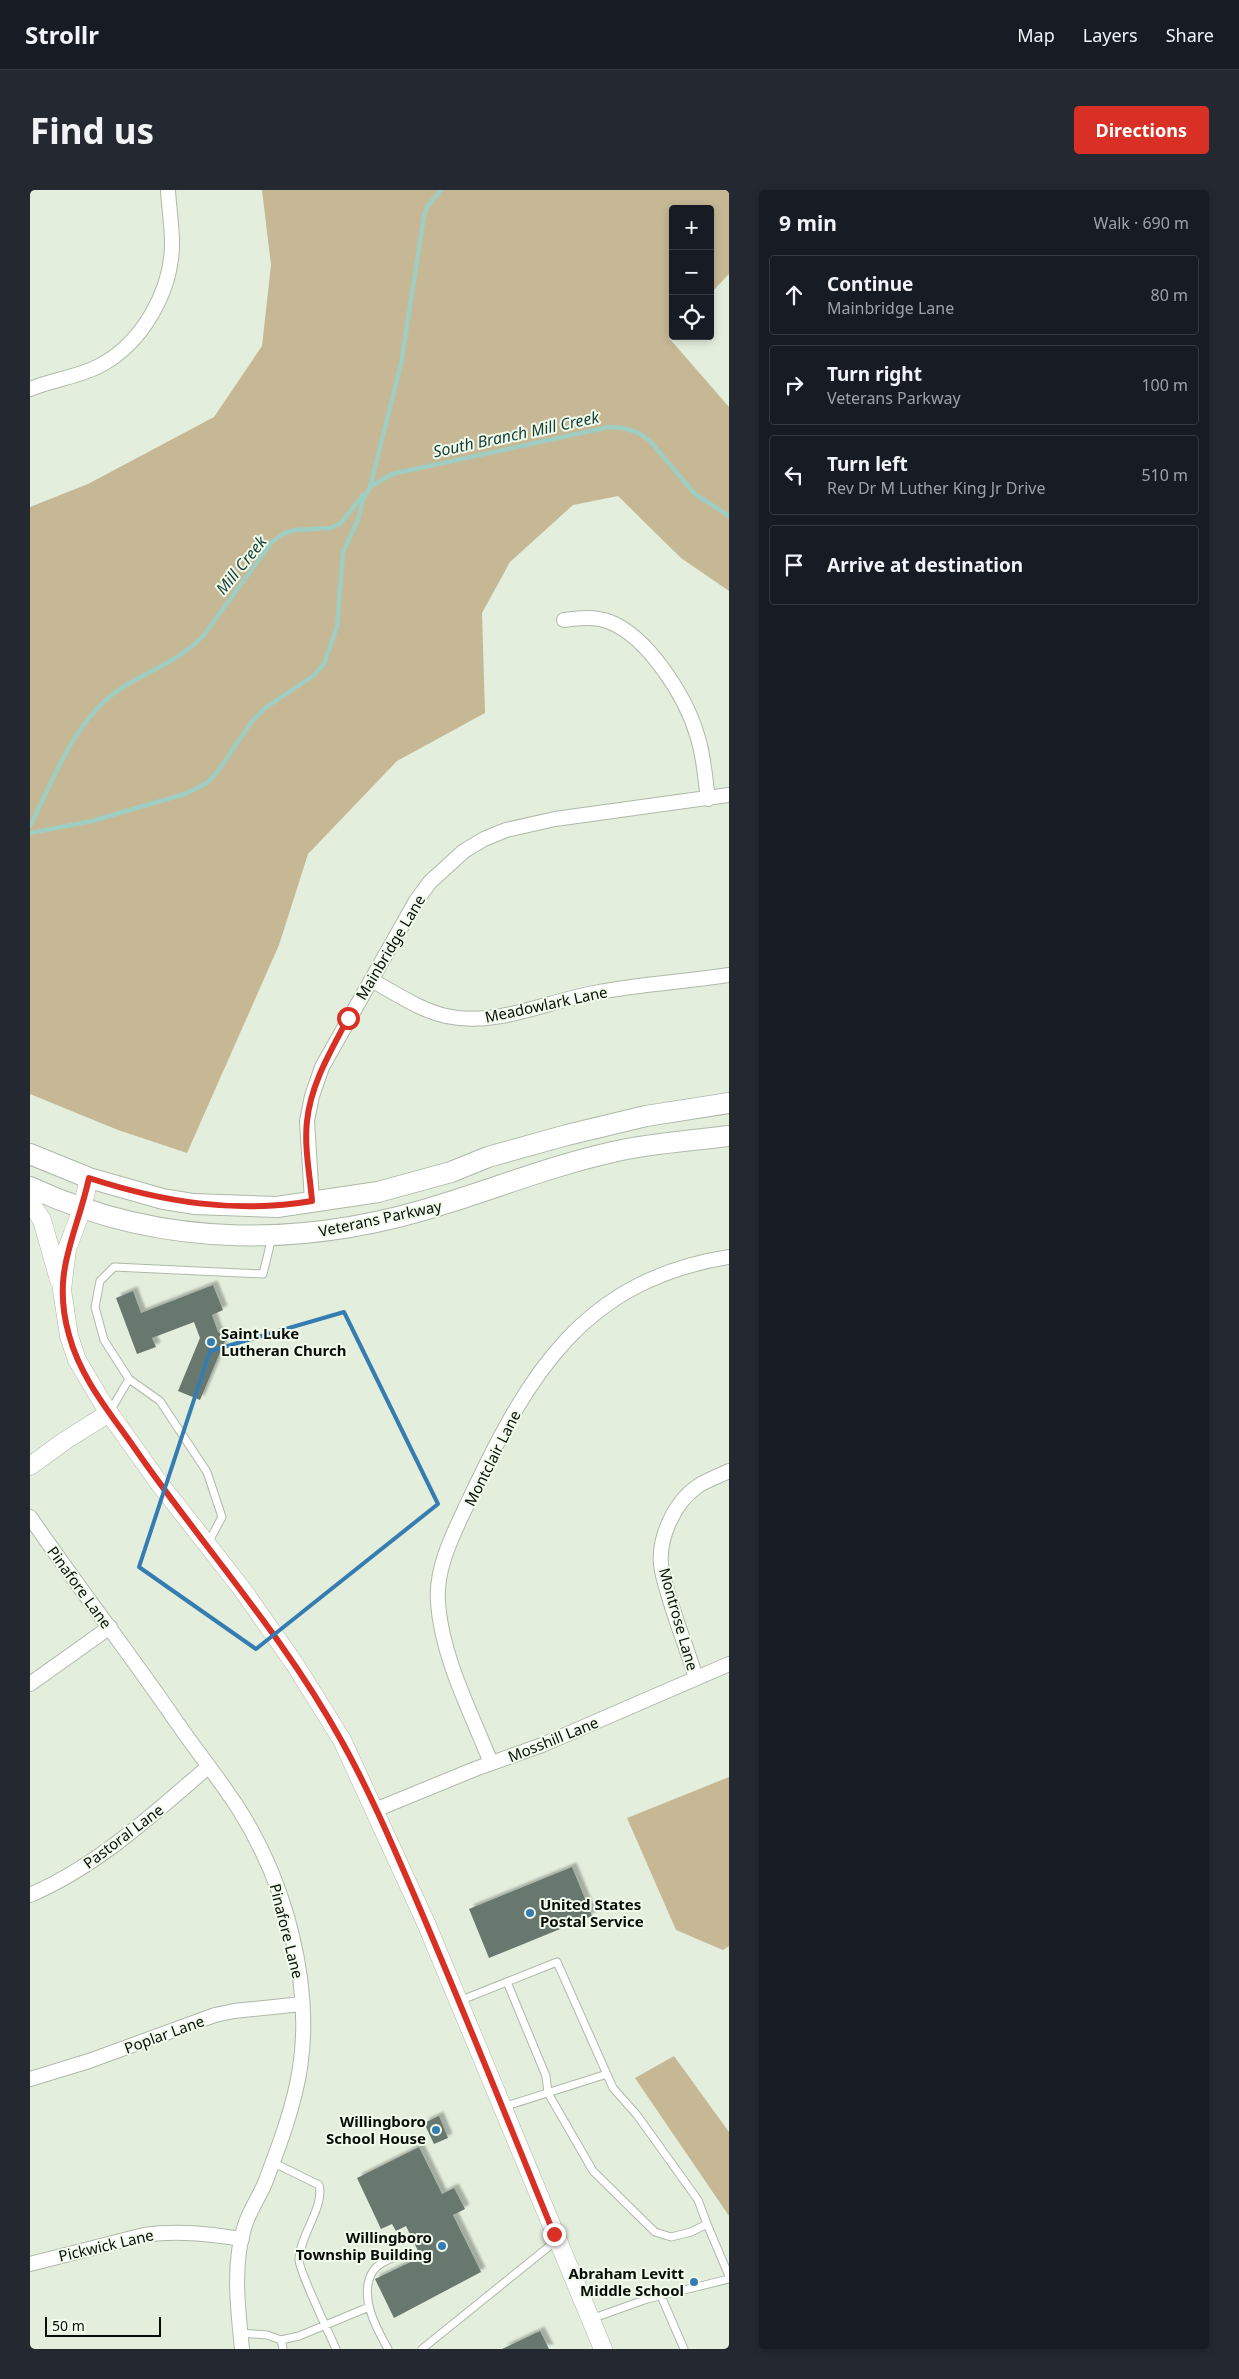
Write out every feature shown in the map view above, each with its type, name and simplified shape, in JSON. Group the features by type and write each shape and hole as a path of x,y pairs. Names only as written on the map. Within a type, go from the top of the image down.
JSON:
{"main road":[{"name":"Veterans Parkway","path":"30,1154 89,1178 163,1199 194,1204 277,1207 389,1189 567,1134 646,1116 729,1104"},
{"name":"Veterans Parkway","path":"30,1187 82,1208 135,1223 189,1233 272,1236 318,1232 397,1217 612,1152 670,1142 729,1136"}],"street":[{"path":"30,388 98,366 128,344 152,314 166,281 172,244 168,190"},
{"path":"564,620 592,618 609,622 623,629 650,654 673,685 694,726 701,749 708,799"},
{"name":"Mainbridge Lane","path":"312,1201 307,1121 312,1096 322,1067 416,901 430,882 464,851 484,839 530,823 729,796"},
{"name":"Meadowlark Lane","path":"370,980 423,1008 445,1016 470,1019 494,1018 594,993 646,984 729,975"},
{"path":"62,1290 67,1249 82,1208 89,1178"},
{"path":"30,1202 42,1220 48,1235 62,1290 69,1336 77,1360 89,1384 178,1511 242,1589 294,1663 342,1740 404,1871 603,2349"},
{"name":"Montclair Lane","path":"491,1763 449,1656 438,1602 445,1556 477,1484 535,1379 550,1358 593,1314 616,1296 656,1277 729,1257"},
{"path":"30,1466 66,1440 109,1413"},
{"name":"Montrose Lane","path":"696,1678 662,1570 662,1550 666,1531 673,1514 683,1499 698,1486 729,1471"},
{"name":"Pinafore Lane","path":"30,1517 244,1818 275,1880 291,1934 302,2004 303,2036 295,2095 264,2184 245,2224 242,2239 238,2291 242,2349"},
{"path":"30,1684 110,1627"},
{"name":"Mosshill Lane","path":"375,1810 491,1763 542,1745 729,1664"},
{"name":"Pastoral Lane","path":"30,1895 87,1865 144,1823 208,1767"},
{"name":"Poplar Lane","path":"30,2080 89,2061 215,2015 302,2004"},
{"name":"Pickwick Lane","path":"30,2264 164,2232 210,2234 242,2239"}],"lane":[{"path":"206,1545 222,1517 207,1472 160,1401 129,1379 104,1340 95,1307 100,1281 114,1267 263,1274 272,1236"},
{"path":"109,1413 129,1379"},
{"path":"459,2001 557,1962 613,2088 637,2115 698,2200 729,2278 661,2296 590,2319"},
{"path":"507,1982 546,2076 548,2094 593,2171 654,2232 671,2236 691,2232 707,2224"},
{"path":"503,2107 608,2074"},
{"path":"272,2162 313,2180 319,2185 321,2194 302,2240 298,2261 336,2349"},
{"path":"422,2349 557,2240"},
{"path":"388,2349 368,2307 368,2287 373,2271 381,2263 400,2255"},
{"path":"661,2296 684,2349"},
{"path":"240,2333 267,2335 282,2340 299,2336 368,2307"},
{"path":"282,2340 283,2349"}],"highlighted area":[{"path":"344,1312 438,1504 256,1649 139,1567 210,1351"}],"shaded area":[{"path":"262,190 729,190 729,274 714,290 714,205 669,205 669,340 729,407 729,591 681,558 618,496 573,505 510,562 482,613 485,713 397,761 308,854 279,945 187,1153 118,1130 30,1094 30,507 88,484 214,417 262,346 271,265"},
{"path":"729,1777 729,1946 723,1950 676,1930 627,1818"},
{"path":"674,2056 729,2132 729,2216 635,2078"}],"building":[{"name":"Saint Luke Lutheran Church","path":"213,1285 223,1310 212,1315 218,1332 227,1336 200,1400 178,1391 200,1338 194,1322 152,1338 156,1347 137,1354 116,1298 133,1291 141,1313"},
{"name":"United States Postal Service","path":"572,1867 592,1916 489,1958 469,1909"},
{"name":"Willingboro School House","path":"439,2116 448,2138 434,2144 424,2123"},
{"name":"Willingboro Township Building","path":"419,2147 442,2194 454,2188 465,2209 453,2215 481,2272 394,2318 375,2279 421,2257 406,2226 396,2231 392,2224 381,2229 357,2178"},
{"path":"540,2331 549,2349 502,2349"}],"waterway":[{"name":"Mill Creek","path":"370,487 401,364 424,216 427,207 441,190"},
{"name":"South Branch Mill Creek","path":"30,833 92,821 185,794 207,783 218,771 252,721 265,708 313,676 324,664 337,627 343,552 358,520 362,502 370,487 392,474 609,427 623,428 639,433 650,441 695,494 729,516"},
{"name":"Mill Creek","path":"30,826 68,750 79,732 106,700 123,687 185,652 203,636 272,542 283,534 295,530 331,528 341,523 363,495"}],"place":[{"name":"Saint Luke Lutheran Church","path":"211,1342"},
{"name":"United States Postal Service","path":"530,1913"},
{"name":"Willingboro School House","path":"436,2130"},
{"name":"Willingboro Township Building","path":"442,2246"},
{"name":"Abraham Levitt Middle School","path":"694,2282"}],"route":[{"path":"348,1018 322,1067 312,1096 307,1121 307,1148 312,1201 277,1207 194,1204 163,1199 89,1178 82,1208 67,1249 63,1269 64,1312 77,1360 89,1384 178,1511 242,1589 294,1663 342,1740 404,1871 514,2132 554,2234"}]}
